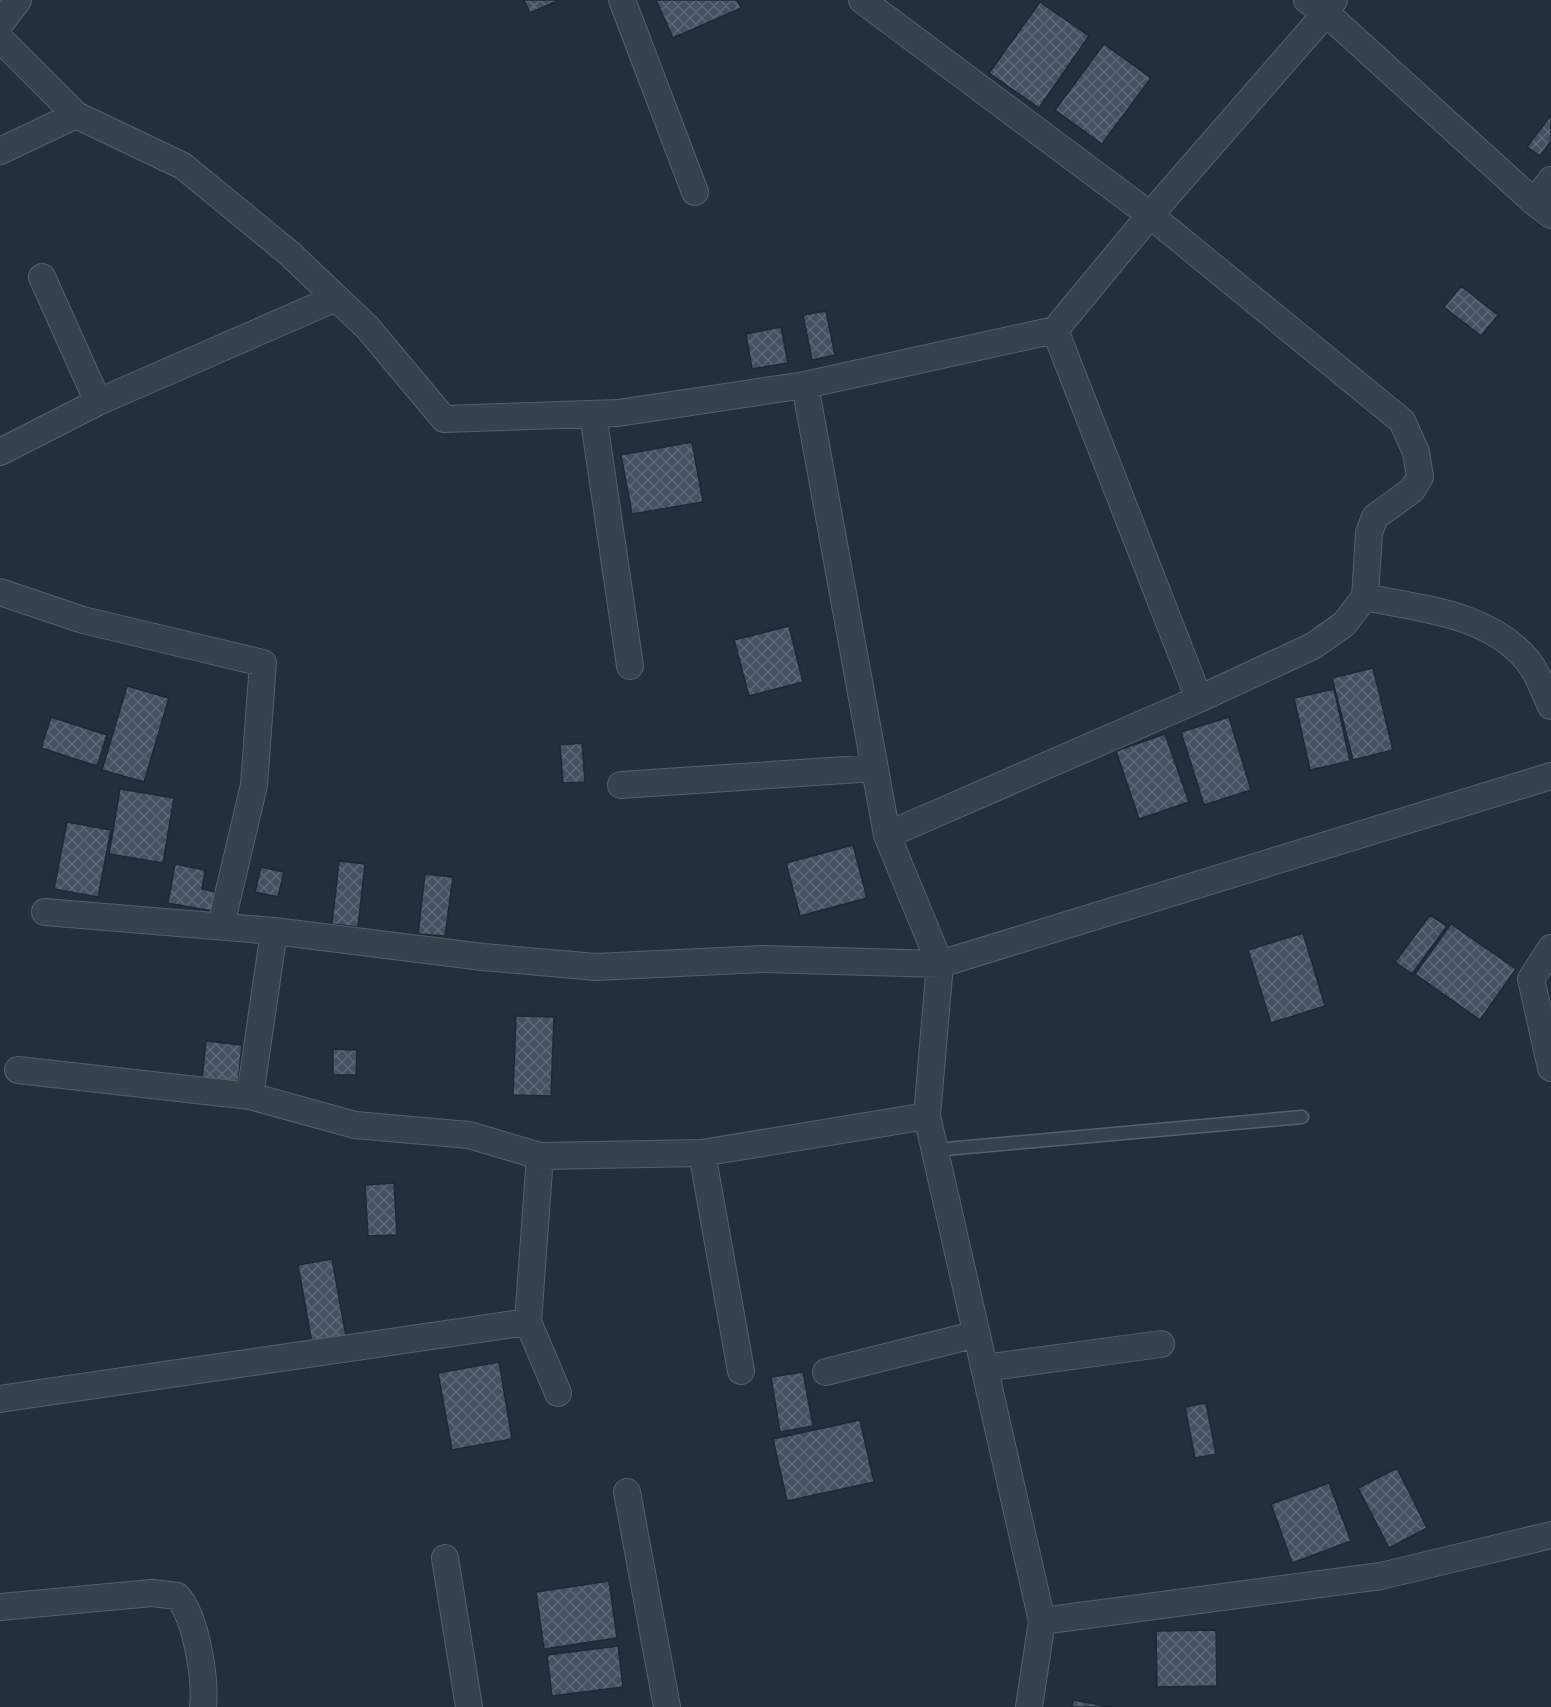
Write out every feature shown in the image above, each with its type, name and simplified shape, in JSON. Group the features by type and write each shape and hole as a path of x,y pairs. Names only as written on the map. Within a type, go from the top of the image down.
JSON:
{"street":[{"path":"0,24 18,0"},
{"path":"622,0 695,192"},
{"path":"862,0 1150,215 1402,421 1416,452 1420,477 1412,490 1375,517 1369,533 1365,597 1344,624 1313,646 1199,699 887,835"},
{"path":"0,39 76,115 183,166 289,254 367,327 444,419 618,413 805,385 1055,330 1322,4 1542,209 1551,180"},
{"path":"0,151 76,115"},
{"path":"42,277 98,402"},
{"path":"0,452 98,402 336,298"},
{"path":"1055,330 1199,699"},
{"path":"805,385 887,835 940,964 927,1116 1042,1621 1029,1707"},
{"path":"593,414 630,666"},
{"path":"0,592 83,620 262,663 254,785 221,925"},
{"path":"1365,597 1460,617 1494,631 1511,643 1530,662 1551,706"},
{"path":"621,785 875,768"},
{"path":"45,912 221,925 483,957 596,967 763,959 940,964 1551,776"},
{"path":"250,1096 274,931"},
{"path":"1551,948 1531,978 1551,1068"},
{"path":"18,1070 250,1096 355,1125 469,1135 540,1156 702,1153 927,1116"},
{"path":"702,1153 741,1371"},
{"path":"540,1156 528,1322 558,1393"},
{"path":"0,1399 528,1322"},
{"path":"826,1372 977,1334"},
{"path":"984,1368 1161,1344"},
{"path":"627,1492 667,1707"},
{"path":"1042,1621 1381,1576 1551,1534"},
{"path":"445,1558 469,1707"},
{"path":"0,1607 152,1593 177,1596 184,1604 201,1661 203,1707"}],"lane":[{"path":"935,1150 1302,1117"}],"building":[{"path":"524,0 559,0 530,13"},
{"path":"656,0 737,0 741,8 673,38"},
{"path":"1040,2 1089,36 1039,108 989,73"},
{"path":"1104,44 1151,78 1102,144 1055,110"},
{"path":"1551,115 1551,141 1540,156 1527,147"},
{"path":"1461,286 1498,315 1481,336 1444,307"},
{"path":"826,311 835,355 812,360 803,315"},
{"path":"781,327 788,363 752,369 746,334"},
{"path":"692,442 703,502 632,514 621,455"},
{"path":"789,626 803,682 749,696 734,640"},
{"path":"1373,668 1393,750 1353,760 1332,678"},
{"path":"127,686 169,698 144,782 102,770"},
{"path":"1334,689 1350,761 1310,770 1294,698"},
{"path":"51,717 107,735 97,766 41,748"},
{"path":"1229,717 1251,790 1204,805 1181,732"},
{"path":"1165,734 1189,802 1139,819 1116,751"},
{"path":"582,743 585,782 563,783 560,745"},
{"path":"120,789 174,798 163,863 109,854"},
{"path":"67,822 111,830 98,897 54,889"},
{"path":"853,845 867,898 800,916 786,863"},
{"path":"339,861 365,864 358,927 332,924"},
{"path":"175,864 205,870 202,889 215,892 212,911 168,903"},
{"path":"261,867 284,872 278,897 255,892"},
{"path":"425,874 453,877 445,936 418,934"},
{"path":"1430,915 1447,926 1412,974 1395,962"},
{"path":"1451,924 1516,969 1480,1020 1415,974"},
{"path":"1303,933 1325,1006 1271,1023 1248,950"},
{"path":"516,1016 554,1017 551,1096 513,1095"},
{"path":"206,1041 242,1045 238,1083 202,1079"},
{"path":"333,1049 357,1050 356,1075 333,1075"},
{"path":"394,1183 397,1235 368,1236 365,1185"},
{"path":"332,1259 347,1342 313,1349 298,1265"},
{"path":"499,1362 512,1439 452,1450 438,1373"},
{"path":"803,1372 813,1426 780,1432 771,1377"},
{"path":"1206,1403 1216,1454 1195,1458 1185,1407"},
{"path":"860,1420 874,1482 787,1501 773,1439"},
{"path":"1397,1468 1427,1528 1389,1548 1358,1488"},
{"path":"1329,1483 1351,1541 1292,1563 1271,1504"},
{"path":"609,1581 617,1638 544,1649 536,1592"},
{"path":"1216,1630 1217,1686 1157,1687 1156,1631"},
{"path":"618,1646 623,1687 552,1696 547,1655"},
{"path":"1073,1700 1112,1707 1072,1707"}]}
